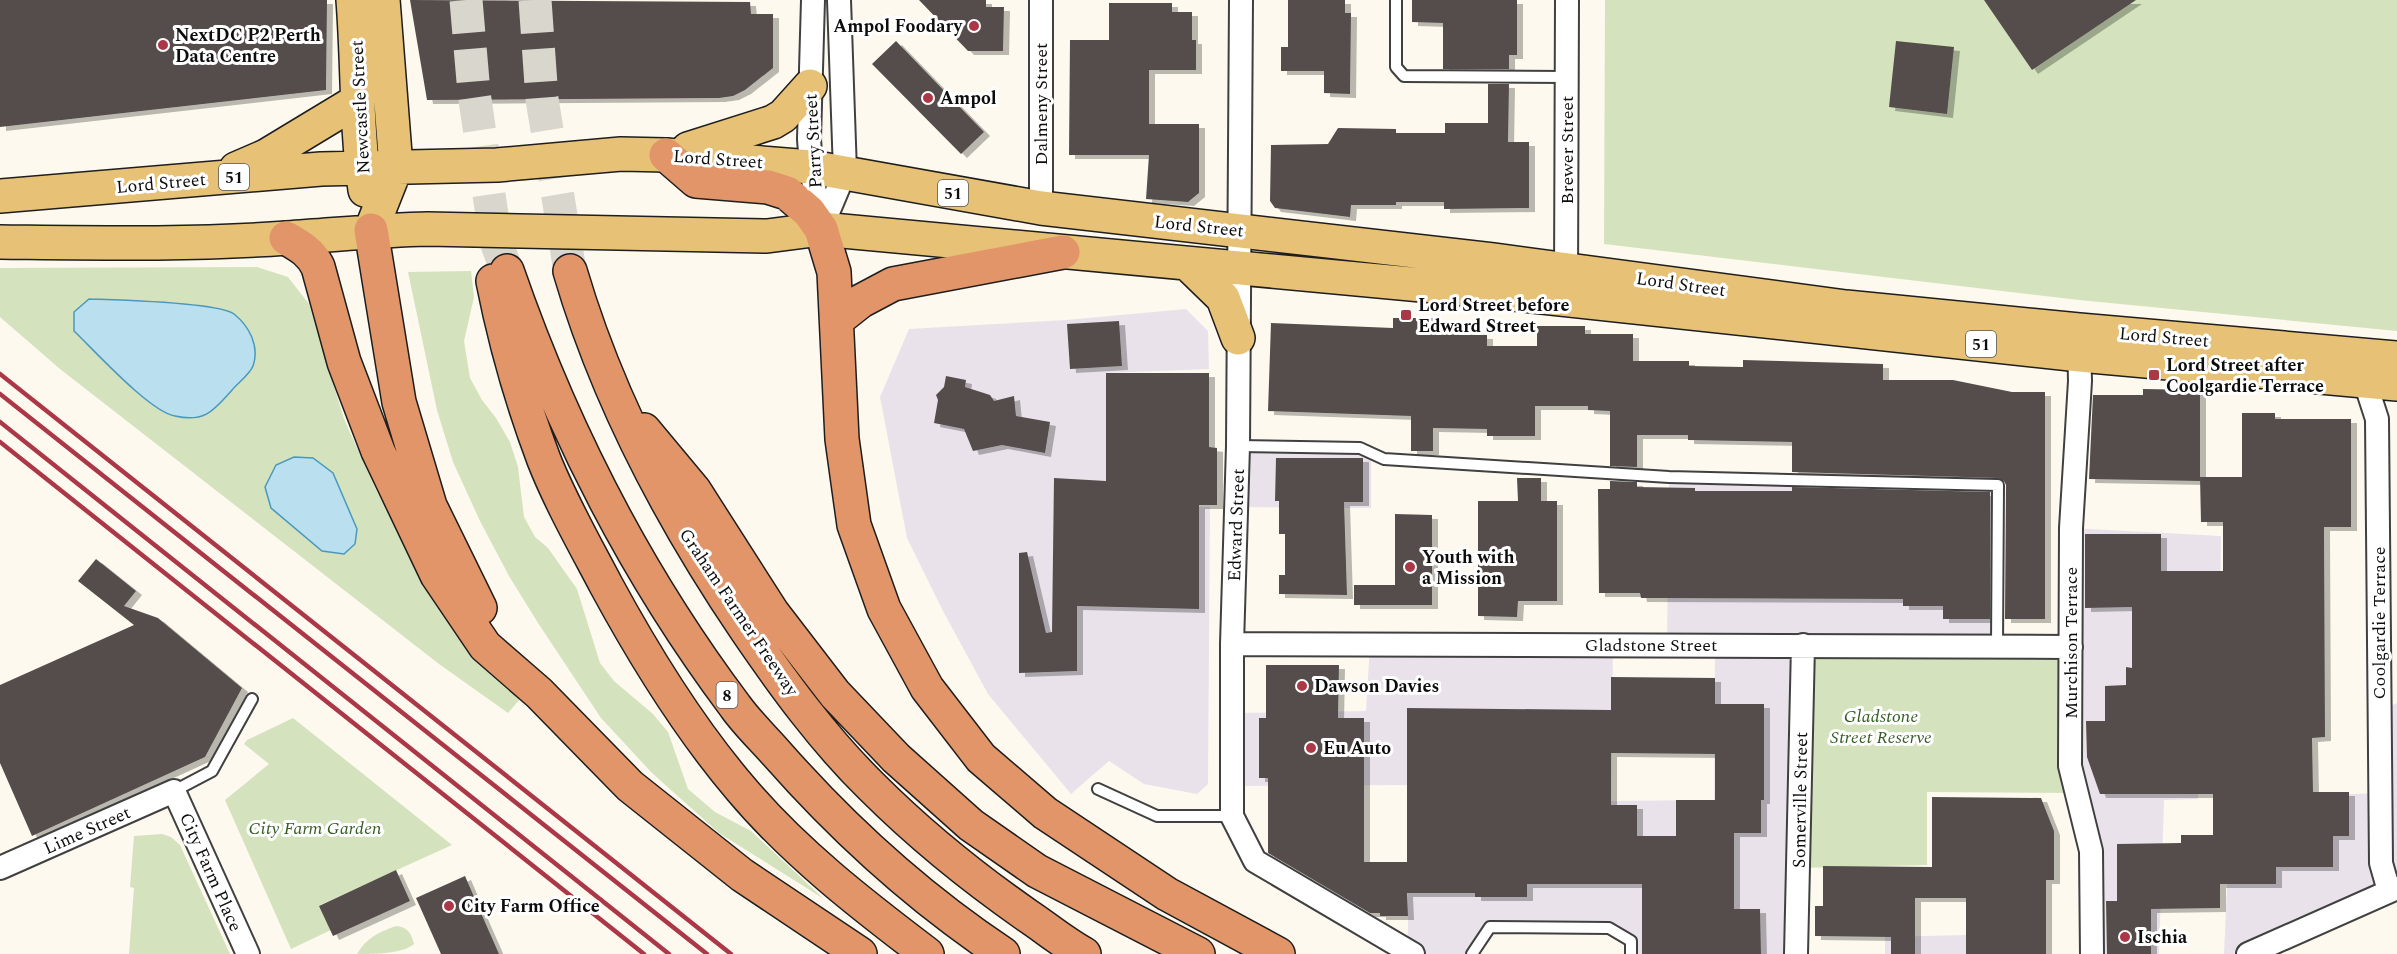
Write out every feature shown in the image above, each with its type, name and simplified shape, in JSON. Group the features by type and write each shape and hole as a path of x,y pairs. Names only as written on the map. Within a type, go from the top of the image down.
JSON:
{"highway":[{"path":"666,155 696,181 768,187 787,194 809,212 821,229 834,272 842,439 854,525 884,609 927,687 981,758 1045,813 1167,894 1278,954"},
{"path":"371,230 399,402 430,506 480,608 539,693"},
{"path":"286,238 313,257 318,267 344,362 378,451 437,574 485,646 539,693 630,786 742,875 860,954"},
{"path":"837,320 861,301 893,284 1063,252"},
{"name":"8","path":"927,954 861,905 742,791 706,747 638,644 586,548 544,460 502,330 499,271 597,487 677,625 736,708 802,783 880,859 962,927 1003,954"},
{"name":"Graham Farmer Freeway","path":"570,271 585,323 614,394 662,495 720,591 780,680 870,785 931,842 986,887 1084,954"},
{"path":"614,394 694,489 772,612 835,694 896,758 971,825 1037,870 1198,954"}],"main road":[{"name":"Newcastle Street","path":"353,0 358,58 357,101 362,168 371,230"},
{"name":"Newcastle Street","path":"371,230 396,167 383,0"},
{"path":"666,155 773,122 783,116 810,86"},
{"path":"216,178 266,156 357,101"},
{"name":"Lord Street","path":"0,196 362,168 497,165 621,154 666,155 811,166 1041,208 1240,231 1566,285 2079,343 2382,370"},
{"name":"Lord Street","path":"0,242 115,243 286,238 371,230 440,229 767,236 821,229 1238,268 1566,285"},
{"path":"1188,264 1223,298 1238,338"}],"street":[{"name":"Parry Street","path":"813,0 810,86 811,166 821,229"},
{"name":"Parry Street","path":"821,229 845,172 839,0"},
{"name":"Dalmeny Street","path":"1041,0 1041,208"},
{"name":"Edward Street","path":"1241,0 1238,446 1232,644 1232,816 1255,861 1413,954"},
{"name":"Brewer Street","path":"1566,285 1568,0"},
{"name":"Murchison Terrace","path":"2079,343 2071,528 2070,766 2091,851 2092,954"},
{"name":"Coolgardie Terrace","path":"2382,370 2377,419 2381,863 2393,890"},
{"name":"Gladstone Street","path":"1232,644 2071,647"},
{"name":"Somerville Street","path":"1796,954 1803,645"},
{"name":"Lime Street","path":"0,868 174,791"},
{"name":"City Farm Place","path":"174,791 248,954"},
{"path":"2248,954 2393,890"}],"lane":[{"path":"1396,0 1396,67 1404,76 1567,77"},
{"path":"1238,446 1360,448 1384,459 1669,477 1998,485 1997,646"},
{"path":"174,791 212,771 252,699"},
{"path":"1098,789 1157,816 1232,816"},
{"path":"1472,954 1490,927 1609,928 1631,941 1630,954"}],"shaded area":[{"path":"1186,309 1208,331 1209,369 1106,373 1106,505 1210,507 1208,784 1197,794 1144,784 1109,761 1071,794 988,694 907,538 880,397 909,329 1066,320"},
{"path":"1238,446 1371,453 1371,508 1236,507"},
{"path":"1669,477 1998,485 1997,646 1803,646 1796,954 1631,954 1631,941 1609,928 1490,927 1472,954 1413,954 1408,951 1408,785 1232,786 1232,713 1366,711 1370,644 1613,645 1611,801 1714,800 1715,645 1667,645"},
{"path":"2071,528 2221,536 2219,697 2198,698 2198,799 2164,800 2159,954 2092,954 2070,766"},
{"path":"2397,703 2397,895 2389,891 2248,954 2224,954 2231,798 2380,793 2379,711"},
{"path":"1966,935 1966,954 1885,954 1885,937"}],"green space":[{"path":"1605,0 2397,0 2397,331 2079,300 1604,244"},
{"path":"257,267 288,277 309,304 344,419 376,490 423,576 466,639 519,700 508,713 439,664 60,369 0,317 0,268"},
{"path":"471,271 474,297 464,341 470,378 510,442 518,467 524,517 535,537 548,548 577,589 600,663 614,681 653,714 668,732 688,789 715,812 751,831 824,899 719,833 652,773 601,718 509,576 453,462 437,410 408,272"},
{"name":"Gladstone Street Reserve","path":"1803,645 2071,647 2077,793 1927,792 1927,865 1798,868"},
{"name":"City Farm Garden","path":"293,718 452,845 320,905 331,930 291,949 225,800 269,764 244,744 247,740"},
{"path":"162,834 171,837 180,845 230,954 129,954 134,888 130,887 134,836"},
{"path":"396,926 408,931 414,944 395,952 357,954 374,936"}],"water":[{"path":"89,299 188,304 234,314 252,337 255,351 253,366 247,375 208,413 194,418 185,418 164,412 138,393 74,331 74,312"},
{"path":"294,457 313,458 333,473 357,529 355,544 344,554 322,551 271,508 265,487 276,465"}],"building":[{"name":"NextDC P2 Perth Data Centre","path":"0,0 327,0 326,90 0,127"},
{"path":"410,0 750,2 751,14 773,14 773,68 745,90 733,96 719,98 427,100"},
{"name":"Ampol Foodary","path":"919,0 986,0 986,7 1004,7 1003,51 968,51"},
{"path":"1288,0 1345,0 1345,13 1351,13 1350,94 1324,93 1324,71 1281,71 1281,47 1288,47"},
{"path":"1412,0 1517,0 1517,55 1509,55 1509,69 1443,69 1443,23 1412,22"},
{"path":"1984,0 2136,0 2032,70"},
{"path":"1109,3 1172,3 1172,12 1192,12 1192,40 1196,40 1196,70 1149,70 1149,124 1199,124 1199,193 1188,202 1146,199 1149,155 1069,155 1070,40 1109,40"},
{"name":"Ampol","path":"896,41 984,132 961,154 872,64"},
{"path":"1896,41 1954,47 1947,114 1889,107"},
{"path":"1488,84 1509,84 1508,142 1529,142 1529,208 1444,209 1444,202 1396,202 1396,205 1351,205 1350,217 1275,208 1270,201 1271,145 1328,144 1338,128 1396,129 1396,133 1445,133 1445,123 1488,123"},
{"path":"1393,318 1434,318 1434,334 1487,335 1487,346 1537,346 1537,326 1585,326 1585,334 1633,334 1633,361 1689,361 1689,366 1743,367 1743,360 1883,364 1883,380 1953,380 2012,392 2045,392 2045,619 2005,619 2006,485 1999,478 1792,472 1792,442 1688,440 1688,435 1637,435 1637,467 1610,466 1610,411 1588,410 1588,406 1535,406 1535,436 1487,436 1487,429 1433,428 1433,451 1411,451 1411,416 1268,411 1271,323 1393,328"},
{"path":"1119,321 1122,366 1070,369 1067,324"},
{"path":"1106,373 1209,373 1209,447 1217,448 1217,505 1199,505 1199,609 1077,606 1077,671 1019,673 1019,553 1027,552 1046,633 1052,632 1054,478 1106,481"},
{"path":"946,376 966,380 965,387 990,395 994,401 1014,396 1016,416 1050,422 1045,453 1002,445 973,451 964,429 934,423 938,400 936,395 944,387"},
{"path":"2143,389 2200,390 2200,481 2089,479 2093,395 2143,395"},
{"path":"2242,413 2275,413 2275,419 2351,419 2351,527 2324,527 2325,737 2312,738 2313,792 2349,792 2349,836 2333,836 2333,867 2276,867 2276,884 2220,884 2220,908 2151,909 2151,954 2107,954 2106,901 2117,901 2117,844 2181,843 2181,835 2213,835 2213,794 2100,794 2087,757 2086,721 2105,721 2105,686 2126,685 2126,667 2132,668 2132,607 2085,608 2085,534 2161,534 2161,571 2223,571 2223,522 2201,522 2200,477 2242,477"},
{"path":"1276,458 1363,458 1363,502 1344,502 1347,595 1279,594 1279,575 1285,575 1285,534 1279,534 1279,501 1275,501"},
{"path":"1517,478 1541,478 1541,501 1557,501 1557,601 1518,601 1517,617 1478,616 1478,501 1518,501"},
{"path":"1610,481 1637,482 1637,487 1695,488 1695,491 1792,491 1792,487 1990,492 1990,619 1943,619 1943,606 1903,606 1903,599 1641,598 1640,593 1599,593 1598,489 1610,489"},
{"path":"1395,514 1432,515 1432,605 1354,605 1354,585 1395,585"},
{"path":"96,559 136,591 124,606 158,618 242,688 205,757 32,836 0,763 0,685 134,625 78,581"},
{"path":"1266,665 1339,665 1338,718 1364,718 1364,862 1407,862 1407,708 1611,710 1611,677 1715,678 1715,704 1764,704 1764,800 1761,800 1761,833 1734,833 1734,909 1760,909 1761,954 1642,954 1642,884 1527,884 1527,897 1475,897 1475,893 1407,893 1408,916 1380,916 1380,913 1370,913 1268,853 1268,778 1259,778 1259,718 1266,718","holes":["1611,753 1715,754 1715,800 1676,800 1676,836 1637,836 1637,805 1611,805"]},
{"path":"1932,797 2041,798 2054,831 2054,880 2046,880 2046,954 1966,954 1966,898 1915,898 1915,954 1891,954 1891,937 1815,936 1815,906 1823,906 1823,866 1932,867"},
{"path":"396,870 410,901 333,936 319,906"},
{"path":"465,876 499,954 441,954 416,898"}],"tunnel":[{"path":"466,0 474,93 496,242 507,271"},
{"path":"535,0 542,99 570,271"}],"railway":[{"path":"0,374 731,954"},
{"path":"0,394 707,954"},
{"path":"0,422 669,954"},
{"path":"0,442 644,954"}],"place":[{"name":"Ampol Foodary","path":"974,26"},
{"name":"NextDC P2 Perth Data Centre","path":"163,45"},
{"name":"Ampol","path":"928,98"},
{"name":"Lord Street before Edward Street","path":"1406,315"},
{"name":"Lord Street after Coolgardie Terrace","path":"2154,375"},
{"name":"Youth with a Mission","path":"1410,567"},
{"name":"Dawson Davies","path":"1302,686"},
{"name":"Eu Auto","path":"1311,748"},
{"name":"City Farm Office","path":"449,906"},
{"name":"Ischia","path":"2125,937"}]}
